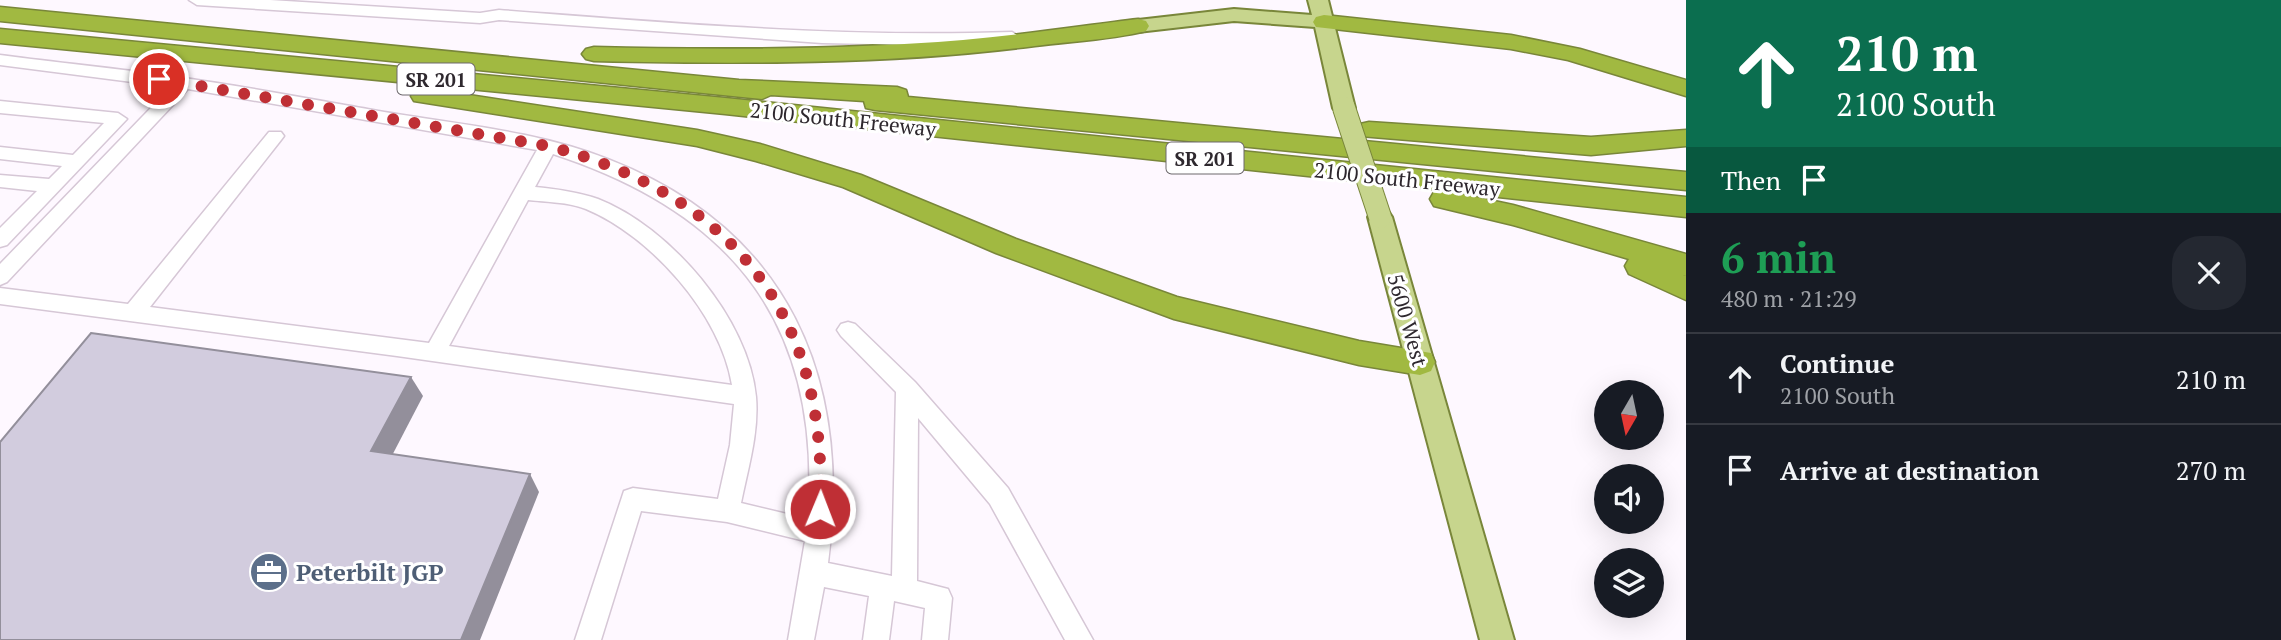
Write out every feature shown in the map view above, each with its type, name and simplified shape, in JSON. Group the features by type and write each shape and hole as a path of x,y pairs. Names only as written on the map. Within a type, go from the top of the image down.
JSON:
{"highway":[{"path":"1321,11 1572,54 1686,88"},
{"name":"2100 South Freeway","path":"0,14 173,31 1686,207"},
{"path":"173,31 209,29 279,32 579,54 725,56 962,47 1138,26"},
{"name":"2100 South Freeway","path":"0,36 147,51 724,96 768,92 1686,181"},
{"path":"147,51 697,138 760,153 852,181 1006,246 1174,308 1359,353 1420,362"},
{"path":"724,96 905,96 1094,113 1532,143 1604,145 1686,138"},
{"path":"724,96 773,121 1097,160 1387,189 1482,207 1686,265"},
{"path":"1542,225 1583,240 1686,289"}],"main road":[{"path":"1138,26 1234,15 1321,11"},
{"name":"5600 West","path":"1321,11 1344,108 1380,217 1497,640"}],"street":[{"path":"197,0 480,18 499,15 859,39 969,39 1138,26"},
{"path":"499,15 512,0"},
{"path":"0,60 184,83 548,146 590,157 632,174 696,212 726,239 757,273 785,316 813,394 821,446 819,533 801,640"},
{"path":"0,277 184,83"},
{"path":"0,107 118,119 53,186 9,219 0,240"},
{"path":"133,313 275,136"},
{"path":"435,352 548,146"},
{"path":"3,157 77,162"},
{"path":"0,181 53,186"},
{"path":"521,192 561,197 598,207 683,270 721,324 742,379 745,425 726,511"},
{"path":"0,296 435,352 743,396"},
{"path":"848,330 907,389 999,496 1080,640"},
{"path":"876,640 894,588 907,517 907,389"},
{"path":"588,640 633,499 726,511 819,533"},
{"path":"814,573 939,598 935,640"}],"building":[{"path":"91,333 411,377 371,451 530,474 461,640 0,640 0,442"}],"place":[{"name":"Peterbilt JGP","path":"269,572"}],"route":[{"path":"159,79 548,146 590,157 664,191 696,212 726,239 757,273 785,316 813,394 821,446 820,509"}]}
